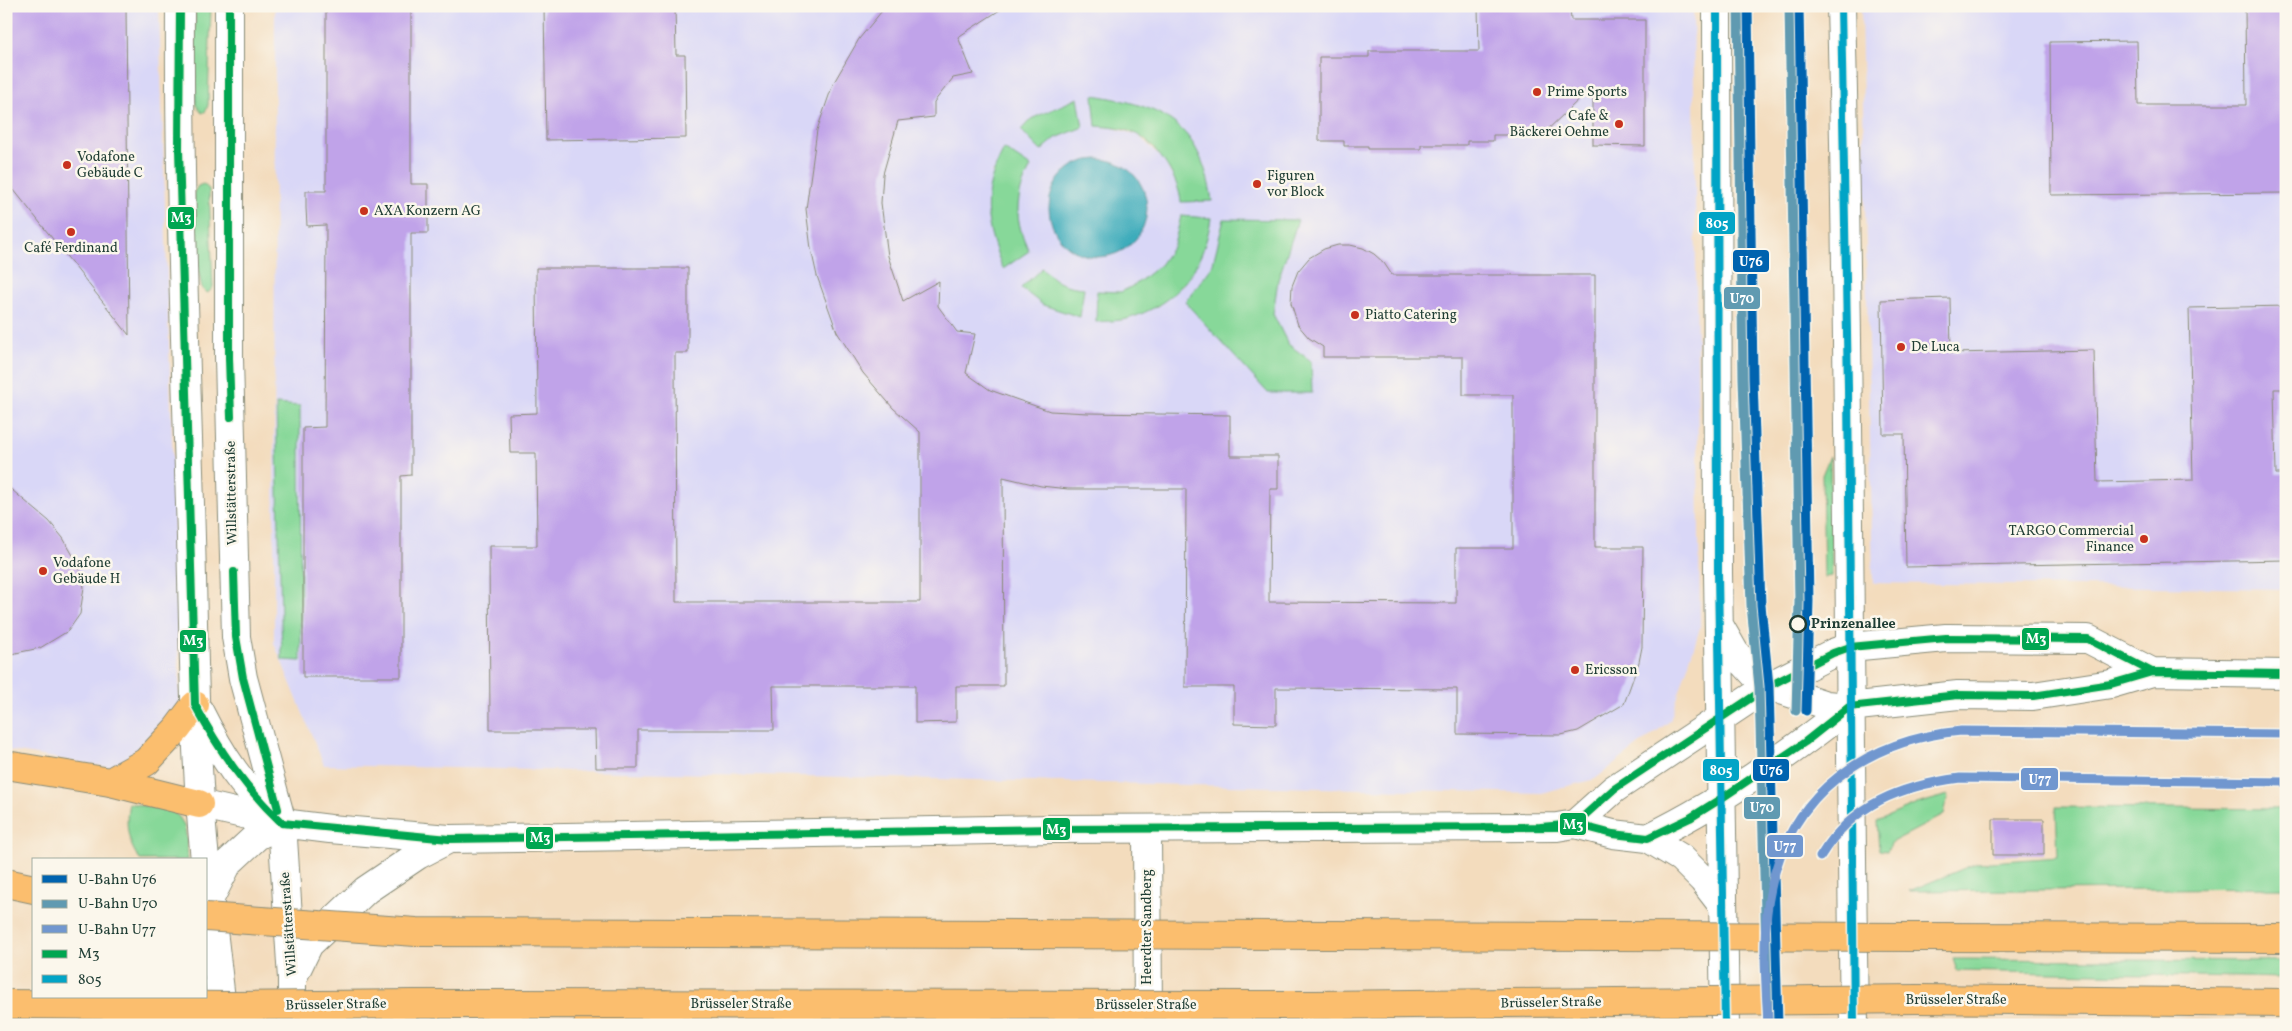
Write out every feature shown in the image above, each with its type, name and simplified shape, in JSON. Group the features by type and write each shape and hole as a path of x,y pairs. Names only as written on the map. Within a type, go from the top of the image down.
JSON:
{"highway":[{"path":"110,782 146,762 177,730 196,705"},
{"path":"6,765 110,782 199,804"},
{"path":"6,883 32,889"},
{"path":"208,908 416,932 2286,938"},
{"name":"Brüsseler Straße","path":"6,1004 232,1006 664,1004 1315,1005 1918,999 2286,1003"},
{"path":"588,1025 627,1022 664,1004"}],"street":[{"path":"180,6 179,149 199,804 205,858"},
{"name":"Willstätterstraße","path":"229,6 229,358 236,637 243,678 282,823 292,979 292,1025"},
{"path":"1717,6 1719,623 1725,1025"},
{"path":"1841,6 1847,242 1849,707 1854,1025"},
{"path":"1719,623 1726,641 1735,653 1756,676 1769,686 1826,705 1849,707 1958,695 2033,696 2111,684 2152,672 2286,674"},
{"path":"1575,824 1614,789 1769,686 1826,656 1850,647 1946,638 2088,639 2152,672"},
{"path":"196,705 232,770 256,800 282,823"},
{"path":"1648,838 1690,818 1722,798 1805,742 1849,707"},
{"path":"199,804 282,823 330,830 449,839 1147,829 1537,827 1575,824 1612,834 1648,838 1681,858 1703,880 1723,906"},
{"path":"224,1025 208,908 228,863 257,836 282,823"},
{"name":"Heerdter Sandberg","path":"1147,829 1148,1025"},
{"path":"292,979 309,944 366,890 418,855 449,839"}],"shaded area":[{"path":"6,6 159,6 180,712 149,774 6,750"},
{"path":"275,6 1693,6 1700,628 1670,721 1595,779 1541,793 324,765 274,643","holes":["1078,98 1083,127 1056,138 1031,119","1096,126 1186,135 1180,190 1163,159 1138,135 1113,128","1030,167 1022,183 1017,206 1020,231 1029,251 992,172","1181,216 1192,272 1182,286 1158,306 1126,319 1097,291 1121,292 1136,284 1161,265 1174,245","1297,220 1278,280 1273,314 1288,344 1311,361 1186,301 1212,267","1052,278 1065,286 1084,288 1080,317 1043,305"]},
{"path":"1861,6 2286,6 2286,589 1873,583"}],"green space":[{"path":"195,6 211,6 208,105 206,111 202,113 196,105"},
{"path":"1093,95 1140,106 1159,113 1175,124 1188,137 1199,154 1207,175 1212,201 1181,202 1172,174 1160,155 1146,140 1128,131 1096,126"},
{"path":"1078,98 1083,127 1056,138 1041,151 1021,130 1031,119"},
{"path":"1004,149 1031,167 1021,189 1018,209 1021,229 1029,251 1003,269 992,237 987,209 991,181"},
{"path":"203,184 209,189 213,287 208,293 202,289 195,252 194,192 198,186"},
{"path":"1181,216 1211,218 1202,253 1195,268 1185,282 1174,294 1145,312 1127,319 1096,322 1097,291 1121,292 1136,284 1160,265 1174,245"},
{"path":"1224,219 1298,220 1278,280 1273,314 1288,344 1311,361 1312,393 1268,393 1185,302 1212,267"},
{"path":"1042,268 1061,283 1084,288 1080,317 1043,305 1021,288"},
{"path":"276,404 300,406 301,661 282,660"},
{"path":"1830,456 1832,576 1824,577 1822,475"},
{"path":"1948,795 1944,815 1892,842 1887,851 1879,850 1877,821 1917,804"},
{"path":"129,803 172,811 184,826 188,858 139,858 130,840 127,818"},
{"path":"2056,807 2286,809 2286,888 1909,891 1977,863 2058,857"},
{"path":"1953,959 2286,961 2286,978 1957,971"}],"water":[{"path":"1098,159 1117,163 1132,174 1143,189 1147,208 1143,227 1132,242 1117,253 1098,257 1079,253 1064,242 1053,227 1049,208 1053,189 1064,174 1079,163"}],"building":[{"name":"Vodafone Gebäude C","path":"6,6 126,6 129,335 6,180"},
{"path":"326,6 411,6 411,184 428,184 428,233 411,233 411,475 401,476 401,677 303,677 303,428 325,427 326,225 307,226 306,191 326,191"},
{"path":"544,6 675,6 676,55 685,55 686,138 546,140"},
{"path":"886,6 1006,6 958,37 973,74 953,78 934,102 934,117 898,121 883,174 881,203 888,256 903,301 939,281 938,306 957,332 975,334 966,373 990,390 1018,400 1050,411 1230,415 1230,456 1278,456 1278,489 1270,489 1269,602 1456,603 1456,548 1513,548 1513,395 1463,395 1463,357 1323,357 1323,347 1309,338 1298,325 1291,303 1292,286 1298,271 1309,258 1324,249 1338,245 1350,245 1363,248 1374,254 1384,263 1392,275 1595,275 1595,547 1643,547 1642,647 1639,662 1624,704 1578,731 1561,735 1457,734 1457,689 1276,688 1276,725 1234,724 1234,687 1185,687 1186,489 1068,489 1041,486 1003,477 1004,686 956,686 956,722 915,723 915,686 773,686 774,730 638,730 638,768 596,768 595,730 490,730 489,546 537,546 536,453 510,453 509,414 537,413 536,268 688,268 688,353 675,353 676,602 920,602 920,432 893,408 863,373 837,332 817,276 811,249 806,209 817,130 833,84 859,39"},
{"path":"1478,6 1570,6 1571,20 1645,20 1645,146 1593,145 1593,86 1542,135 1493,135 1493,141 1467,141 1467,145 1421,145 1421,149 1368,149 1368,146 1344,146 1344,141 1319,141 1319,57 1369,57 1369,51 1479,51"},
{"path":"2245,6 2286,6 2286,193 2051,195 2050,42 2137,41 2138,105 2246,105"},
{"path":"1950,298 1951,353 2094,350 2097,482 2193,480 2189,308 2286,306 2286,389 2274,389 2276,474 2286,474 2286,560 1906,567 1904,434 1883,434 1881,300"},
{"name":"Vodafone Gebäude H","path":"6,485 49,521 63,538 78,564 84,587 80,614 68,631 40,648 6,655"},
{"path":"1993,819 2044,819 2044,855 1993,855"}],"metro line":[{"name":"U70","path":"1738,6 1743,379 1751,605 1759,687 1768,1025"},
{"name":"U76","path":"1748,6 1753,379 1761,605 1769,686 1778,1025"},
{"name":"U70","path":"1789,6 1799,601 1796,711"},
{"name":"U76","path":"1799,6 1809,601 1806,711"},
{"name":"U77","path":"1768,1025 1765,956 1766,922 1771,888 1781,854 1796,824 1815,799 1838,777 1865,759 1894,746 1927,736 1961,731 2286,734"},
{"name":"U77","path":"1820,857 1833,838 1863,810 1898,792 1938,781 1960,778 2286,782"}],"transit line":[{"name":"M3","path":"180,6 179,149 195,705 234,768 256,796 282,823"},
{"name":"M3","path":"229,6 229,358 231,417"},
{"name":"805","path":"1717,6 1718,573 1725,1025"},
{"name":"805","path":"1841,6 1848,388 1854,1025"},
{"name":"M3","path":"234,572 236,637 243,678 278,809"},
{"name":"M3","path":"282,823 449,839 1054,829 1557,827 1575,824 1614,789 1769,686 1833,653 1850,647 1946,638 2088,639 2152,672 2286,674"},
{"name":"M3","path":"1541,827 1575,824 1613,834 1648,838 1690,818 1722,798 1805,742 1849,707 1958,695 2033,696 2111,684 2152,672 2171,672"}],"place":[{"name":"Prime Sports","path":"1537,92"},
{"name":"Cafe & Bäckerei Oehme","path":"1619,124"},
{"name":"Vodafone Gebäude C","path":"67,165"},
{"name":"Figuren vor Block","path":"1257,184"},
{"name":"AXA Konzern AG","path":"364,211"},
{"name":"Café Ferdinand","path":"71,232"},
{"name":"Piatto Catering","path":"1355,315"},
{"name":"De Luca","path":"1901,347"},
{"name":"TARGO Commercial Finance","path":"2144,539"},
{"name":"Vodafone Gebäude H","path":"43,571"},
{"name":"Prinzenallee","path":"1798,624"},
{"name":"Ericsson","path":"1575,670"}]}
